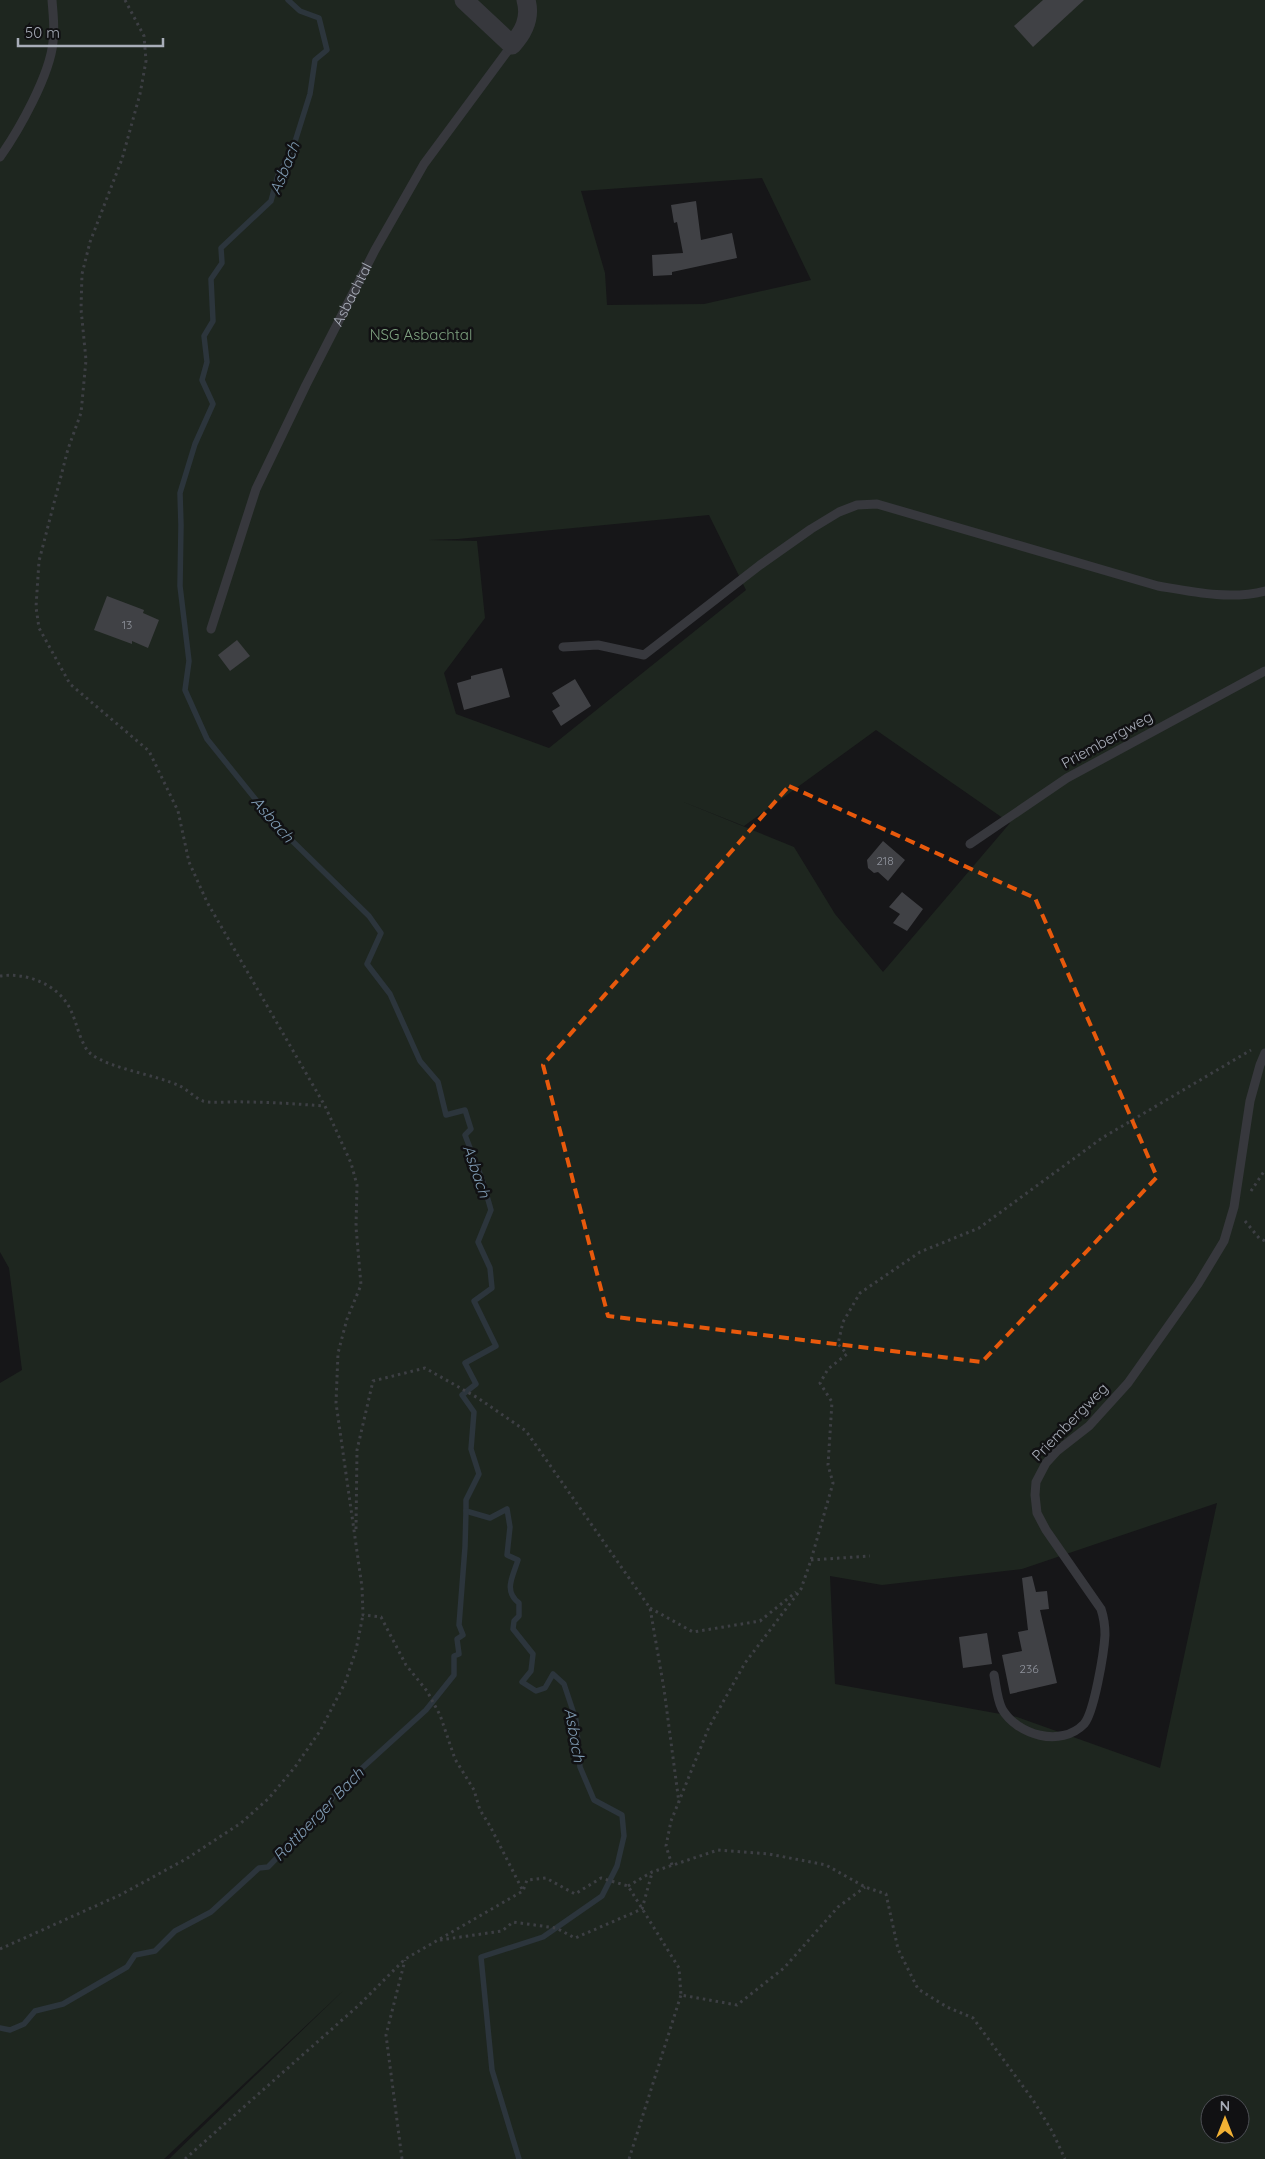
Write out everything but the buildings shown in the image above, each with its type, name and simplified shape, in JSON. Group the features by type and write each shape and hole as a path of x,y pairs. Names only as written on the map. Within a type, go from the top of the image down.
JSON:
{"street":[{"path":"464,0 512,46 520,36 526,22 528,8 526,0"}],"lane":[{"path":"0,157 34,97 49,61 53,42 52,0"},
{"name":"Asbachtal","path":"211,629 256,489 306,385 375,250 424,164 512,46"},
{"path":"562,648 598,645 644,656 760,564 811,528 839,512 857,505 877,504 1158,586 1198,594 1238,595 1265,591"},
{"name":"Priembergweg","path":"970,844 1067,778 1265,671"},
{"name":"Priembergweg","path":"994,1675 1001,1708 1013,1722 1042,1737 1058,1738 1071,1734 1084,1724 1091,1712 1105,1636 1104,1620 1101,1609 1046,1530 1037,1513 1034,1495 1036,1482 1046,1463 1089,1426 1128,1382 1198,1284 1224,1241 1234,1207 1250,1101 1265,1053"}],"path":[{"path":"0,1949 120,1894 186,1860 241,1824 269,1798 295,1767 320,1731 346,1683 356,1650 363,1615 362,1587 356,1538 336,1403 338,1353 347,1319 361,1285 356,1227 357,1184 351,1163 324,1106 208,902 189,862 178,811 149,751 70,684 39,628 36,607 39,561 68,450 81,413 86,360 81,309 82,274 90,242 122,159 140,94 146,61 144,36 125,0"},
{"path":"0,976 14,974 30,977 46,984 60,995 72,1011 78,1031 90,1053 109,1062 180,1086 204,1101 273,1102 324,1106"},
{"path":"672,1865 666,1846 671,1821 709,1727 745,1663 800,1588 811,1560 833,1483 828,1465 832,1402 820,1383 828,1369 847,1354 838,1344 843,1322 860,1294 920,1252 979,1228 1102,1138 1256,1046"},
{"path":"356,1538 356,1450 373,1381 425,1368 478,1398 526,1431 650,1608 664,1689 679,1804"},
{"path":"811,1560 870,1556"},
{"path":"650,1608 693,1632 760,1621 800,1588"},
{"path":"363,1615 382,1618 406,1665 426,1691 440,1715 455,1758 474,1790 480,1810 523,1891"},
{"path":"628,1886 652,1872 718,1850 769,1854 826,1865 865,1887 886,1894 898,1948 918,1989 947,2007 973,2018 1032,2100 1052,2131 1065,2159"},
{"path":"642,1909 652,1872"},
{"path":"185,2159 359,2005 405,1960 523,1891 527,1880 546,1878 575,1894 601,1878 628,1886 679,1968 681,1996 629,2159"},
{"path":"681,1996 737,2005 784,1968 838,1907 865,1887"},
{"path":"438,1941 502,1931 513,1922 556,1928 575,1938 642,1909"},
{"path":"402,2159 386,2035 405,1960"}],"highlighted area":[{"path":"789,786 1035,898 1157,1177 982,1362 608,1316 543,1065"}],"green space":[{"name":"NSG Asbachtal","path":"0,0 1265,0 1265,2159 169,2159 345,1989 164,2159 0,2159 0,1383 22,1370 9,1268 0,1252","holes":["762,178 811,280 704,304 607,305 605,273 581,191","709,515 746,590 549,748 456,714 444,673 485,618 477,541 429,540 458,539","876,730 1010,823 883,972 835,914 794,847 681,801 744,826","1217,1503 1160,1768 1017,1717 835,1684 830,1576 882,1585 1022,1569"]}],"waterway":[{"name":"Asbach","path":"288,0 300,11 319,18 327,50 315,60 310,94 293,148 278,175 271,201 221,248 222,263 211,279 213,321 204,336 207,362 202,380 213,404 195,444 180,493 180,586 189,661 185,690 207,739 277,826 369,916 381,933 367,964 390,994 420,1061 438,1082 446,1115 465,1110 471,1129 465,1135 482,1179 491,1210 478,1242 490,1268 492,1288 474,1301 496,1346 465,1363 476,1384 462,1395 474,1412 471,1449 479,1474 466,1500 466,1511 490,1518 507,1509 510,1527 507,1555 518,1560 510,1588 511,1593 519,1603 519,1616 514,1621 513,1629 533,1654 531,1671 522,1682 536,1691 545,1688 553,1674 564,1684 576,1720 580,1767 594,1800 622,1815 624,1836 617,1866 602,1896 543,1937 481,1957 492,2070 519,2159"},
{"name":"Rottberger Bach","path":"0,2028 10,2030 24,2024 35,2011 63,2004 127,1967 135,1955 155,1951 175,1931 211,1912 259,1868 268,1867 302,1832 309,1821 322,1813 338,1790 426,1710 454,1675 454,1656 459,1654 457,1639 463,1635 459,1625 466,1511"}]}
